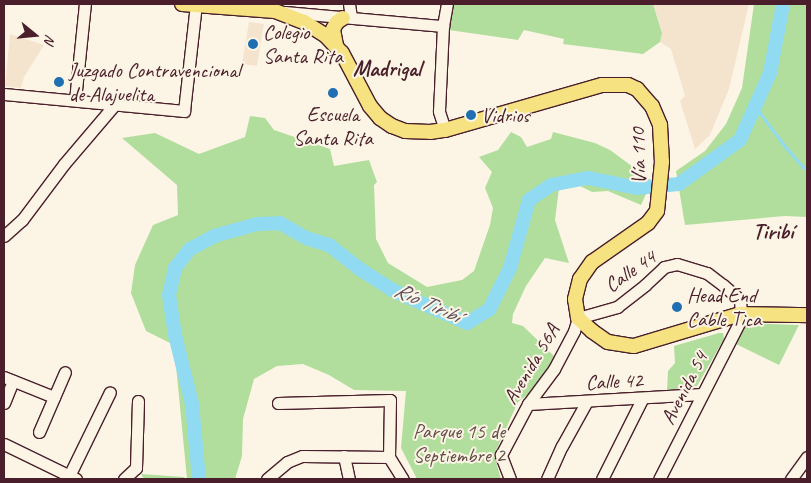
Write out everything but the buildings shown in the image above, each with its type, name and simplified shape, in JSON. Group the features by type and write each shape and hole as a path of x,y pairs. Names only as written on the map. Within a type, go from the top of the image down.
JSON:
{"main road":[{"name":"Vía 110","path":"191,4 275,11 304,22 336,45 370,106 386,123 412,132 445,130 602,85 628,85 646,96 656,114 661,138 662,162 657,208 654,217 648,223 592,262 580,279 575,299 578,318"},
{"path":"336,45 333,33 334,25 347,18"},
{"path":"578,318 592,332 608,342 634,346 740,314 806,316"}],"street":[{"path":"75,100 85,4"},
{"path":"4,94 184,110 191,4"},
{"path":"347,18 349,4"},
{"path":"445,130 439,111 443,26 448,4"},
{"path":"275,11 443,26"},
{"path":"4,236 22,220 49,182 115,104"},
{"name":"Calle 44","path":"578,318 617,307 664,267 677,264 707,272 740,300 740,314"},
{"name":"Avenida 54","path":"658,479 739,323 740,314"},
{"name":"Avenida 56A","path":"510,479 501,455 528,404 554,369 574,331 578,318"},
{"path":"39,432 65,372"},
{"path":"4,403 9,379 54,397"},
{"path":"4,444 72,478 110,392"},
{"name":"Calle 42","path":"528,404 642,399 702,394"},
{"path":"602,479 642,399"},
{"path":"278,403 390,400 389,457 404,479"},
{"path":"124,479 136,468 138,401"},
{"path":"547,479 562,446 587,402"},
{"path":"269,478 287,462 302,456 389,457"},
{"path":"344,456 350,479"},
{"path":"791,479 807,457"}],"shaded area":[{"path":"653,4 749,4 729,89 710,135 695,149 680,101 685,96 671,49 660,42 662,32"},
{"name":"Colegio Santa Rita","path":"249,22 264,24 257,66 242,64"},
{"path":"10,34 44,45 24,77 21,88 5,86"}],"green space":[{"path":"453,4 653,4 662,33 660,42 643,54 563,44 564,39 524,30 518,40 449,30"},
{"path":"754,4 807,4 807,217 785,216 685,225 676,171 705,151 726,124 742,88"},
{"name":"Parque 15 de Septiembre 2","path":"250,116 265,118 274,130 330,149 334,166 369,160 377,182 374,185 376,239 388,263 427,287 462,280 474,271 490,225 493,208 485,188 492,172 479,157 498,150 511,132 521,137 527,147 551,139 553,132 595,143 610,150 652,181 641,205 608,191 592,192 576,184 559,188 555,220 569,263 545,258 526,286 513,314 512,323 523,326 556,358 540,385 518,402 494,455 501,479 417,479 401,448 406,391 354,390 329,375 303,364 277,366 254,379 243,419 242,456 235,479 187,479 174,345 146,331 131,293 135,265 153,225 178,215 177,185 122,138 155,133 199,154 245,137"},
{"path":"739,323 799,325 779,365 730,341"},
{"path":"723,333 724,339 697,386 667,390 668,371 675,363 674,346"},
{"path":"141,474 184,477 185,479 144,479"}],"waterway":[{"name":"Río Tiribí","path":"199,479 192,404 175,335 169,295 175,268 190,249 214,236 257,224 280,223 306,238 329,245 358,268 394,291 467,323 489,310 510,268 529,200 551,185 588,178 637,188 679,184 740,140 770,73 783,4"},
{"path":"755,106 785,146 803,167 807,168"}],"place":[{"name":"Colegio Santa Rita","path":"253,44"},
{"name":"Juzgado Contravencional de Alajuelita","path":"59,82"},
{"name":"Escuela Santa Rita","path":"333,93"},
{"name":"Vidrios","path":"471,115"},
{"name":"Head End Cable Tica","path":"677,307"}],"district":[{"name":"Madrigal","path":"387,70"},
{"name":"Tiribí","path":"773,233"}]}
